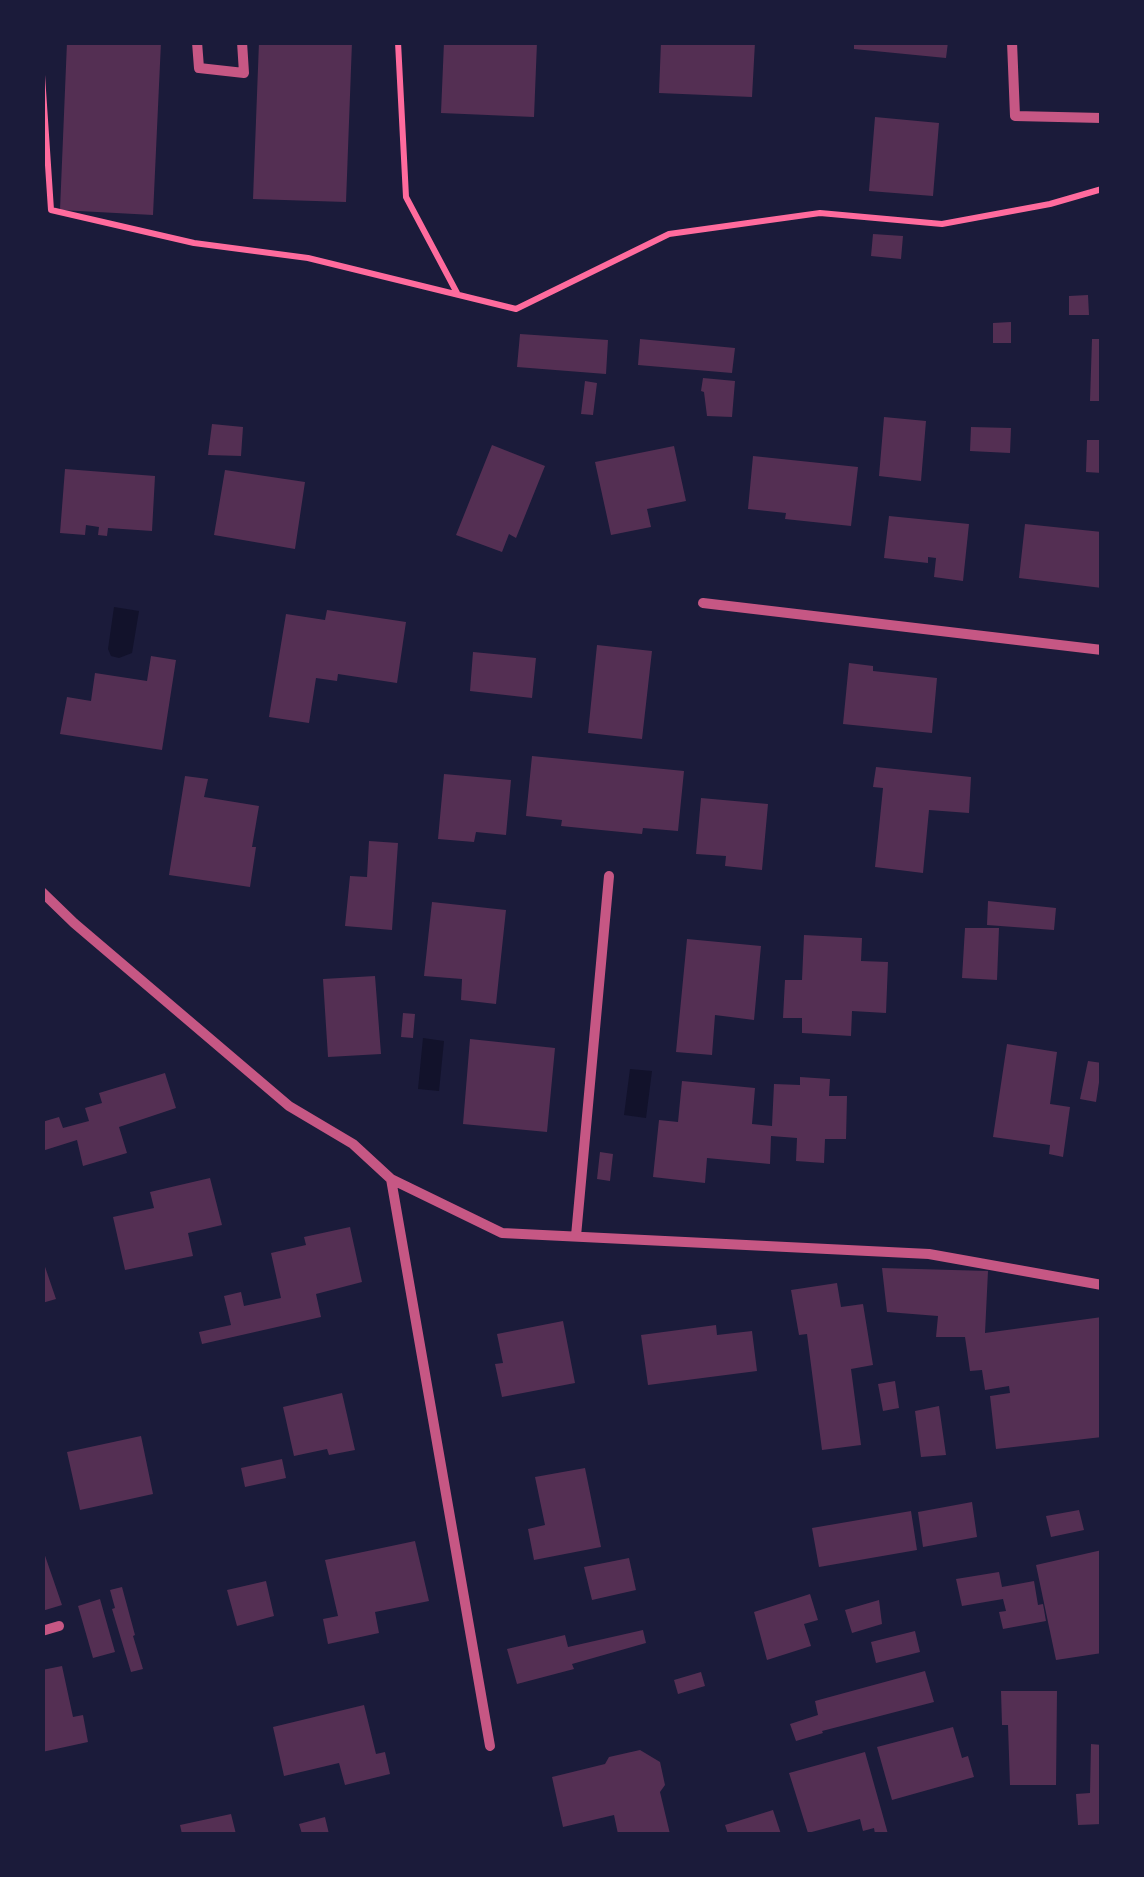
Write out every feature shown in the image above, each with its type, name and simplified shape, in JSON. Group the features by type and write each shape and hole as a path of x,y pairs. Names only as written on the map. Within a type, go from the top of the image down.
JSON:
{"street":[{"path":"197,42 199,68 244,73 242,42"},
{"path":"1012,42 1014,116 1102,118"},
{"path":"703,603 1102,650"},
{"path":"576,1236 610,876"},
{"path":"42,892 289,1106 353,1144 391,1179 502,1233 929,1254 1102,1285"},
{"path":"391,1179 490,1746"},
{"path":"42,1631 59,1626"}],"path":[{"path":"398,42 406,196 458,295"},
{"path":"42,75 51,210 194,243 308,258 516,309 669,234 820,214 942,224 1050,204 1102,189"}],"shaded area":[{"path":"114,607 139,611 132,653 119,658 111,656 108,649"},
{"path":"423,1038 444,1041 439,1091 418,1089"},
{"path":"630,1069 652,1071 646,1118 624,1115"}],"building":[{"path":"67,42 161,42 153,215 60,210"},
{"path":"259,42 352,42 346,202 253,199"},
{"path":"444,42 537,42 534,117 441,113"},
{"path":"661,42 755,42 752,97 659,93"},
{"path":"854,42 948,42 946,58 854,49"},
{"path":"875,117 939,123 933,196 869,191"},
{"path":"873,234 903,236 901,259 871,256"},
{"path":"1088,295 1089,315 1069,315 1069,296"},
{"path":"1011,322 1011,343 993,343 993,323"},
{"path":"520,334 608,340 606,374 517,367"},
{"path":"640,339 735,348 732,373 638,365"},
{"path":"1092,339 1102,339 1102,401 1090,401"},
{"path":"703,378 735,381 732,417 707,416 701,391"},
{"path":"585,381 597,383 593,415 581,414"},
{"path":"884,417 926,421 921,481 879,476"},
{"path":"212,424 243,427 241,456 208,455"},
{"path":"971,427 1011,428 1010,453 970,451"},
{"path":"1087,440 1102,440 1102,473 1086,472"},
{"path":"492,445 545,466 516,538 509,534 502,552 456,535"},
{"path":"674,446 686,501 647,509 651,527 611,535 595,462"},
{"path":"753,456 858,467 851,526 785,519 786,513 748,509"},
{"path":"65,469 155,476 152,531 108,528 107,536 98,535 99,527 86,525 85,535 60,533"},
{"path":"225,470 305,482 295,549 214,535"},
{"path":"889,516 969,524 963,581 934,577 936,558 928,557 928,563 884,558"},
{"path":"1025,524 1102,532 1102,588 1019,578"},
{"path":"327,610 406,622 397,683 338,674 337,681 316,678 309,723 269,717 286,614 325,620"},
{"path":"597,645 652,651 642,739 588,733"},
{"path":"473,652 536,658 532,698 470,691"},
{"path":"151,656 176,660 162,750 60,734 67,697 91,701 95,673 147,681"},
{"path":"849,663 873,666 873,671 937,678 932,733 843,724"},
{"path":"532,756 684,771 678,831 643,828 642,834 601,830 561,826 562,820 526,816"},
{"path":"876,767 971,777 969,813 929,810 923,873 875,867 883,788 873,787"},
{"path":"444,774 511,780 506,835 476,832 474,842 438,839"},
{"path":"185,776 208,779 204,797 259,806 250,887 169,875"},
{"path":"701,798 768,804 762,870 725,866 726,856 696,854"},
{"path":"369,841 398,843 392,930 345,926 350,876 367,877"},
{"path":"988,901 1056,908 1054,930 987,925"},
{"path":"432,902 506,910 496,1004 461,1000 462,979 424,976"},
{"path":"965,928 999,928 997,980 962,978"},
{"path":"804,935 862,938 861,961 888,962 886,1013 852,1011 851,1036 802,1033 802,1018 783,1018 785,980 802,980"},
{"path":"687,939 761,946 754,1020 715,1015 712,1055 676,1052"},
{"path":"375,976 381,1054 328,1057 323,979"},
{"path":"403,1013 415,1014 413,1038 401,1037"},
{"path":"470,1039 555,1048 547,1132 463,1124"},
{"path":"1007,1044 1057,1052 1050,1104 1070,1107 1063,1157 1049,1154 1050,1145 993,1137"},
{"path":"1088,1061 1102,1063 1096,1102 1080,1099"},
{"path":"165,1073 176,1108 119,1127 127,1153 83,1166 77,1140 42,1151 42,1122 59,1117 63,1128 89,1121 85,1108 102,1103 99,1093"},
{"path":"800,1077 830,1079 829,1096 847,1096 846,1139 825,1139 824,1163 796,1161 797,1138 771,1136 770,1164 707,1158 705,1183 653,1177 659,1120 678,1122 682,1081 755,1088 752,1124 772,1126 774,1084 800,1085"},
{"path":"600,1152 613,1154 610,1181 597,1179"},
{"path":"210,1178 222,1225 188,1233 193,1256 125,1270 113,1217 154,1208 150,1192"},
{"path":"350,1227 362,1282 316,1294 321,1317 202,1344 199,1332 231,1325 224,1296 241,1292 244,1306 281,1298 271,1253 306,1245 304,1237"},
{"path":"42,1258 56,1299 42,1303"},
{"path":"882,1268 988,1271 985,1333 1102,1317 1102,1437 996,1449 990,1396 1010,1393 1009,1386 985,1390 982,1370 970,1371 965,1337 936,1337 938,1316 887,1312"},
{"path":"837,1283 841,1307 863,1304 873,1365 851,1369 861,1445 822,1450 807,1334 799,1335 791,1290"},
{"path":"563,1321 575,1383 502,1397 495,1364 503,1363 497,1334"},
{"path":"716,1325 717,1335 752,1331 757,1371 648,1385 641,1335"},
{"path":"895,1381 899,1408 883,1411 878,1384"},
{"path":"342,1393 355,1450 329,1455 327,1449 294,1456 283,1407"},
{"path":"939,1406 946,1455 921,1457 915,1411"},
{"path":"141,1436 153,1494 80,1510 67,1452"},
{"path":"282,1459 286,1478 245,1487 241,1468"},
{"path":"585,1468 601,1547 534,1560 528,1529 545,1525 535,1477"},
{"path":"972,1502 977,1537 923,1547 918,1512"},
{"path":"1079,1510 1084,1530 1051,1537 1046,1516"},
{"path":"911,1511 917,1550 819,1567 812,1528"},
{"path":"415,1541 429,1601 375,1612 379,1633 328,1644 323,1619 338,1616 325,1560"},
{"path":"42,1547 62,1605 42,1611"},
{"path":"1102,1550 1102,1653 1056,1660 1036,1565"},
{"path":"629,1558 636,1590 592,1600 584,1567"},
{"path":"999,1572 1002,1587 1034,1581 1038,1605 1043,1604 1046,1621 1003,1629 999,1612 1006,1611 1003,1599 962,1606 956,1579"},
{"path":"266,1581 274,1616 237,1626 227,1590"},
{"path":"122,1587 143,1669 131,1672 112,1609 115,1608 110,1590"},
{"path":"810,1594 818,1620 804,1624 811,1646 767,1660 754,1612"},
{"path":"100,1599 115,1652 93,1658 78,1606"},
{"path":"879,1600 882,1624 852,1633 845,1610"},
{"path":"643,1630 646,1643 517,1684 507,1649 565,1635 568,1647"},
{"path":"915,1631 920,1652 876,1663 871,1642"},
{"path":"62,1666 73,1717 83,1715 88,1742 42,1752 42,1670"},
{"path":"925,1671 934,1702 796,1741 790,1724 818,1715 815,1701"},
{"path":"701,1672 705,1686 678,1694 674,1680"},
{"path":"1001,1691 1057,1691 1056,1785 1010,1785 1008,1725 1002,1725"},
{"path":"364,1705 376,1754 385,1752 390,1774 345,1785 339,1763 284,1776 273,1727"},
{"path":"953,1727 962,1758 968,1756 974,1777 892,1800 877,1747"},
{"path":"1091,1744 1102,1745 1102,1824 1078,1825 1076,1794 1090,1793"},
{"path":"640,1750 660,1762 665,1785 660,1792 670,1834 618,1834 614,1815 563,1827 552,1777 605,1764 609,1757"},
{"path":"865,1752 888,1834 875,1834 874,1828 863,1831 860,1819 808,1833 789,1773"},
{"path":"773,1810 781,1834 728,1834 725,1825"},
{"path":"231,1814 236,1834 182,1834 180,1825"},
{"path":"325,1817 329,1834 302,1834 299,1824"}]}
